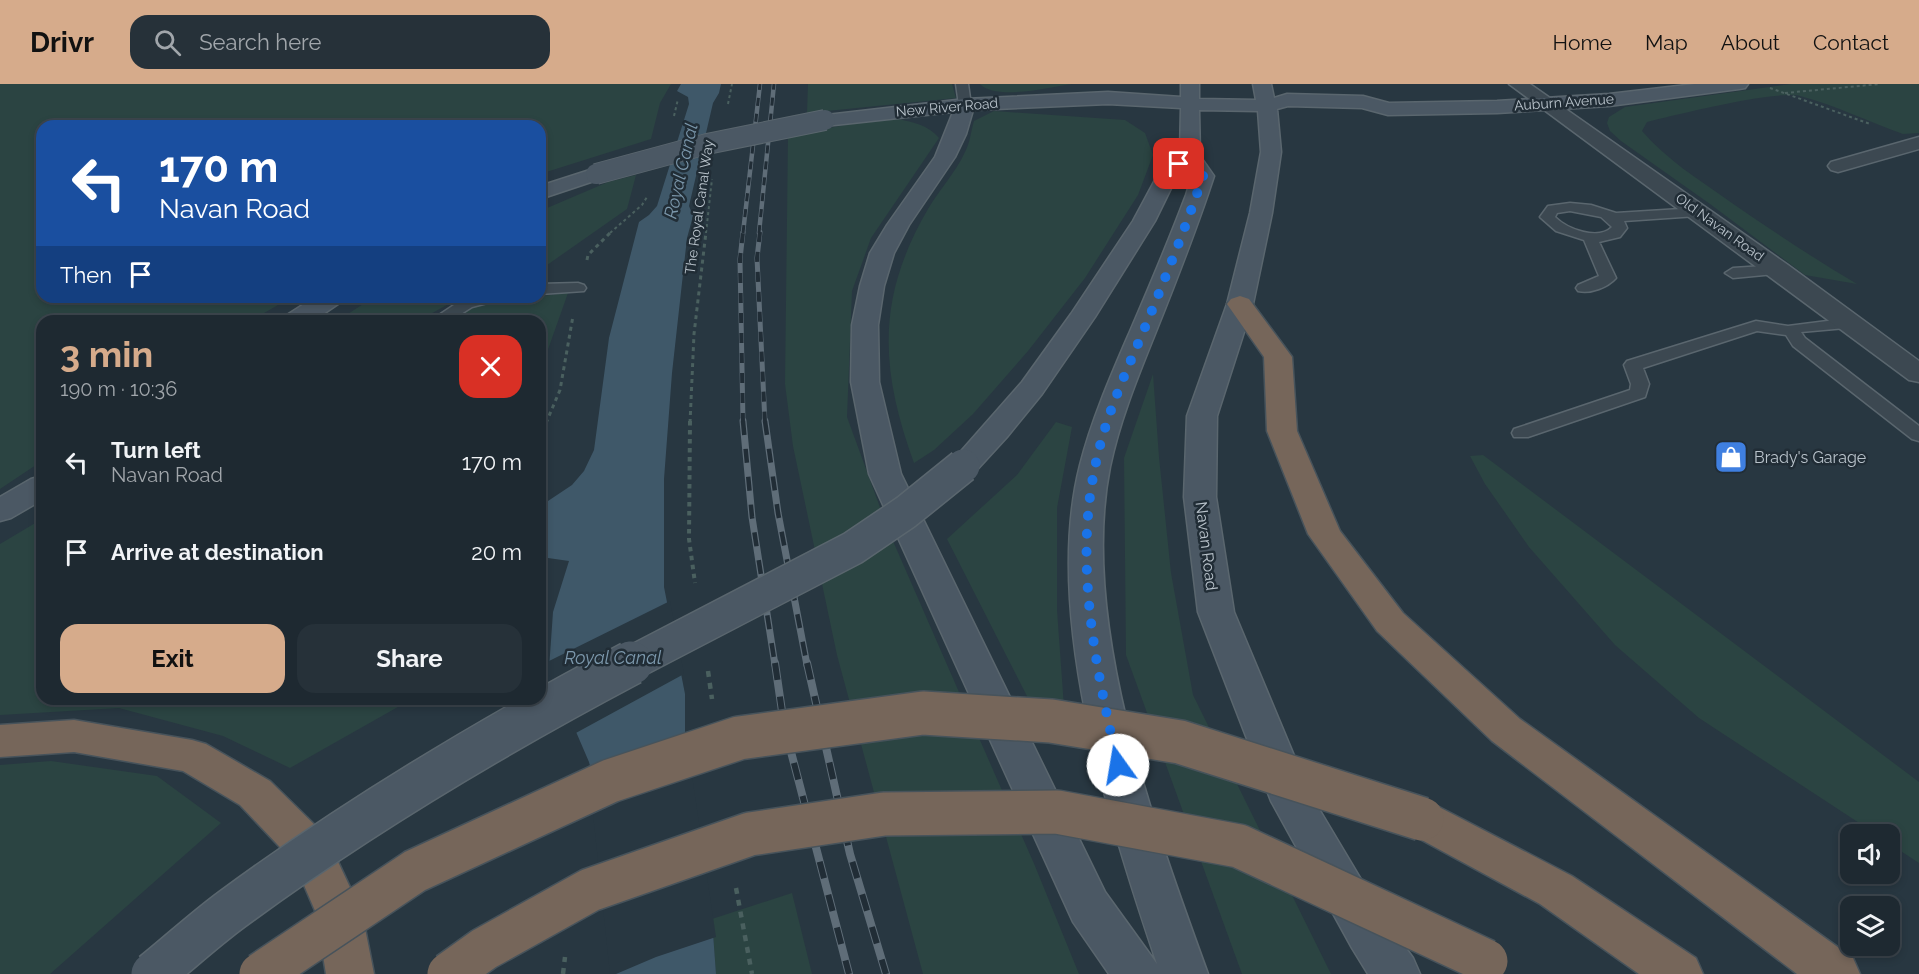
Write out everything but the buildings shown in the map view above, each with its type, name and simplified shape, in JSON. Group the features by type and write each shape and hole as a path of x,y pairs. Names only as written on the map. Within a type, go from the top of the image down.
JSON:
{"highway":[{"path":"1240,304 1278,357 1282,431 1325,534 1390,622 1506,730 1836,974"},
{"path":"261,974 415,871 610,781 739,738 923,712 1051,721 1180,742 1422,819 1556,890 1679,974"},
{"path":"0,741 74,736 192,756 255,793 311,849 339,913 350,974"},
{"path":"449,974 484,949 590,890 750,834 884,814 1057,812 1239,846 1496,968"}],"main road":[{"path":"1069,100 1107,88 1133,84"},
{"path":"1184,974 1156,896 1123,787 1100,688 1089,598 1086,532 1095,467 1112,406 1187,225 1203,176 1190,156 1188,104 1190,84"},
{"path":"1302,84 1314,91 1345,101"},
{"name":"Auburn Avenue","path":"1265,95 1287,100 1363,102 1388,109 1609,100 1739,84"},
{"path":"1188,104 1265,95"},
{"name":"Auburn Avenue","path":"1265,95 1307,118 1375,117 1388,109"},
{"name":"Navan Road","path":"1265,95 1271,152 1261,213 1240,304 1202,416 1200,497 1216,612 1292,801 1368,933 1396,974"},
{"name":"New River Road","path":"546,191 596,174 707,144 825,120 890,112 1069,100 1106,112 1153,116 1188,104"},
{"path":"890,112 931,120 961,107"},
{"path":"961,107 945,157 898,225 882,253 872,286 865,325 865,382 874,427 885,474 1089,907 1137,974"},
{"path":"153,974 230,911 356,823 444,769 567,697 853,548 906,512 963,466 997,431 1082,317 1144,221 1169,171 1190,156"},
{"path":"305,315 323,303"},
{"path":"0,511 36,490"}],"street":[{"name":"Old Navan Road","path":"1518,84 1779,270 1919,374"},
{"path":"1838,166 1919,143"}],"lane":[{"path":"1560,207 1593,210 1612,218 1620,228 1618,232 1601,237 1589,236 1556,227 1547,217 1548,213 1560,207"},
{"path":"1612,218 1697,212"},
{"path":"1584,288 1596,285 1608,278 1589,236"},
{"path":"1733,273 1779,270"},
{"path":"546,289 578,288"},
{"path":"448,315 470,303"},
{"path":"1521,433 1639,393 1640,384 1633,365 1756,326 1791,331 1796,328 1851,323"},
{"path":"1791,331 1798,342 1919,435"}],"path":[{"path":"725,113 732,84"},
{"path":"1783,93 1880,84"},
{"path":"1766,87 1872,125"},
{"name":"The Royal Canal Way","path":"694,334 712,177"},
{"path":"546,423 560,390 578,288"}],"green space":[{"path":"0,84 671,84 660,103 651,139 546,172 546,120 36,120 36,303 282,303 260,315 36,315 36,465 0,489"},
{"path":"808,84 952,84 956,98 807,113"},
{"path":"980,84 1072,84 1024,92 998,92"},
{"path":"1791,84 1919,84 1919,133 1903,134 1826,104 1788,95 1701,109 1647,122 1642,131 1672,160 1694,177 1776,233 1857,284 1805,275 1621,141 1610,131 1607,123 1609,117 1625,107"},
{"path":"994,111 1125,120 1145,133 1153,155 1138,195 1085,278 1028,351 973,414 934,450 914,463 903,429 890,365 889,334 892,304 899,273 911,242 928,209 952,174 968,145 974,121"},
{"path":"898,119 925,127 939,138 871,238 852,291 847,417 889,532 1035,866 1079,974 923,974 837,655 793,446 785,384 788,136 855,123"},
{"path":"636,175 627,209 546,266 546,208 608,182"},
{"path":"568,293 546,355 546,315 462,315 474,304 546,303 546,296"},
{"path":"365,303 450,303 429,315 346,315"},
{"path":"1153,374 1171,573 1193,695 1331,974 1242,974 1126,655 1124,458"},
{"path":"1056,422 1072,427 1057,508 1057,610 1064,707 1030,702 947,539 1017,475"},
{"path":"1483,455 1919,782 1919,863 1900,851 1900,824 1861,824 1699,718 1615,645 1529,547 1485,484 1470,456"},
{"path":"36,523 36,705 401,705 290,768 223,736 119,708 0,715 0,544"},
{"path":"51,761 157,776 221,823 50,974 0,974 0,765"},
{"path":"792,893 812,974 716,974 712,919"}],"water":[{"name":"Royal Canal","path":"681,84 721,84 713,103 689,206 693,216 687,238 672,373 664,479 664,587 685,694 685,749 712,919 716,974 613,974 593,778 589,762 549,669 553,612 569,561 548,558 546,556 546,502 572,485 584,471 594,450 609,338 639,222 657,206 689,104 688,97 677,91"}],"pier":[{"path":"670,601 684,674 574,734 547,670 547,662"},
{"path":"667,740 688,749 716,937 656,957 616,974 610,974 588,767"}],"railway":[{"path":"743,233 760,84"},
{"path":"759,233 774,84"},
{"path":"743,232 740,259 743,423"},
{"path":"760,232 757,258 765,423"},
{"path":"743,421 752,517 775,665"},
{"path":"765,421 778,513 807,665"},
{"path":"775,663 784,725 849,974"},
{"path":"807,663 850,854 886,974"}],"place":[{"name":"Brady's Garage","path":"1731,457"}],"route":[{"path":"1118,765 1098,676 1089,598 1086,532 1095,467 1112,406 1187,225 1203,176 1190,156 1179,164"}]}
